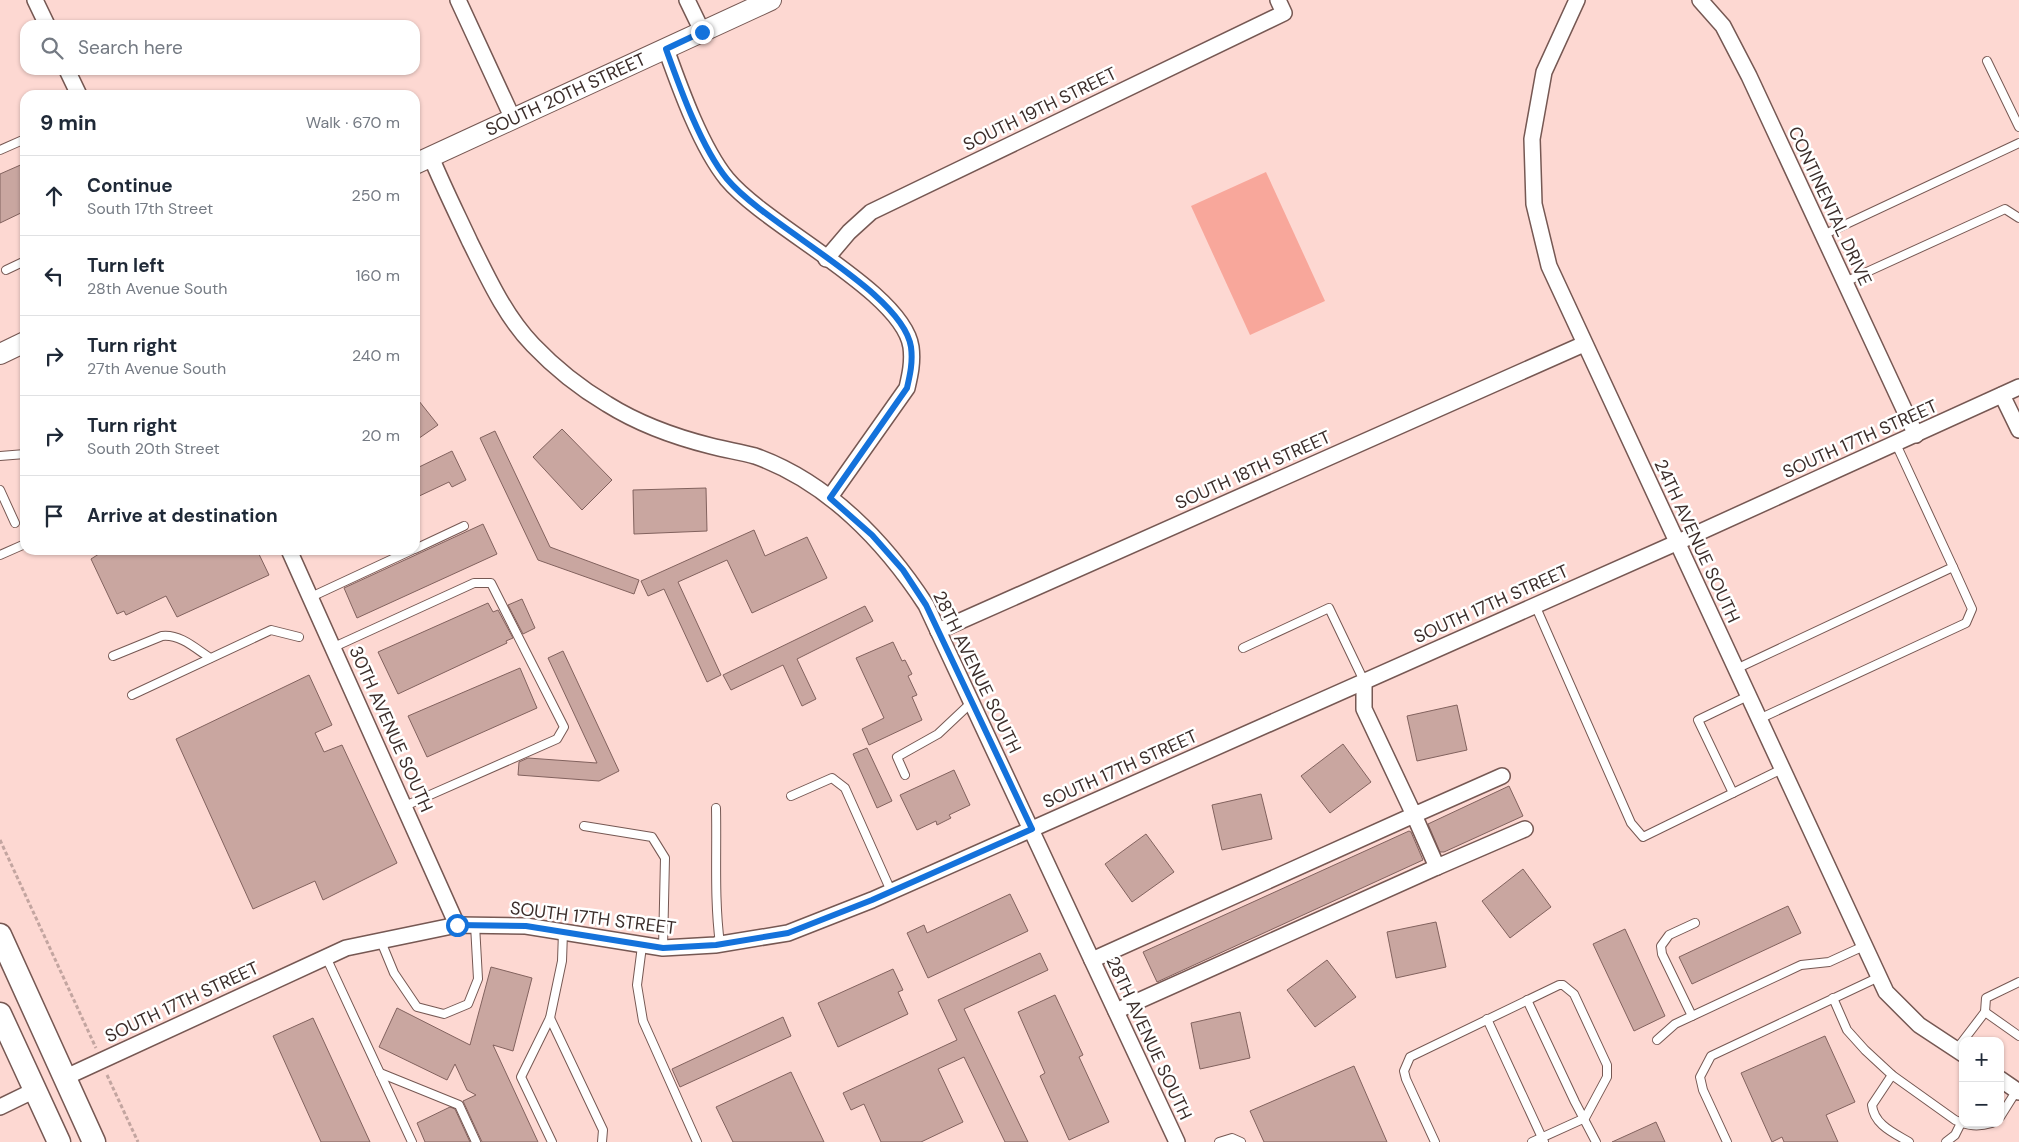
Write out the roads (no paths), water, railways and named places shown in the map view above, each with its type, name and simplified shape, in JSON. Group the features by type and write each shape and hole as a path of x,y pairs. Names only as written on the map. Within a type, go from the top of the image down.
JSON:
{"main road":[{"path":"0,935 94,1142"},
{"path":"0,1014 59,1142"},
{"path":"35,1090 66,1077"}],"street":[{"path":"35,0 44,20"},
{"path":"458,0 513,119"},
{"path":"688,0 702,32"},
{"name":"SOUTH 20TH STREET","path":"423,160 771,0"},
{"name":"24TH AVENUE SOUTH","path":"1577,0 1544,72 1532,139 1536,213 1549,266 1886,992 1919,1025 1959,1052"},
{"name":"CONTINENTAL DRIVE","path":"1700,0 1723,26 1732,42 1916,435"},
{"name":"SOUTH 19TH STREET","path":"826,259 849,232 871,212 1281,6"},
{"path":"666,49 707,146 727,178 779,225 875,294 898,318 911,346 912,367 907,388 830,498"},
{"path":"69,75 77,90"},
{"name":"28TH AVENUE SOUTH","path":"423,160 493,288 514,321 532,344 559,369 607,404 666,433 755,456 779,467 830,498 872,535 903,570 926,605 1177,1142"},
{"path":"0,354 20,344"},
{"name":"SOUTH 18TH STREET","path":"938,631 1584,344"},
{"name":"SOUTH 17TH STREET","path":"66,1077 346,948 380,939 457,925 526,926 663,948 720,944 788,933 891,891 1032,829 1676,543 2019,387"},
{"path":"2002,395 2019,430"},
{"name":"30TH AVENUE SOUTH","path":"291,555 457,925"},
{"path":"1364,681 1364,709 1437,867"},
{"path":"1092,960 1502,776"},
{"path":"1116,1012 1525,829"},
{"path":"2004,1082 2018,1091"},
{"path":"0,1107 35,1090"}],"lane":[{"path":"1987,61 2019,127"},
{"path":"0,150 20,141"},
{"path":"1823,235 2019,143"},
{"path":"1845,282 2005,209 2019,218"},
{"path":"6,270 20,263"},
{"path":"1758,719 1966,623 1972,609 1896,444"},
{"path":"0,456 20,454"},
{"path":"0,490 15,523"},
{"path":"420,546 464,526"},
{"path":"0,555 20,546"},
{"path":"311,597 401,555"},
{"path":"1736,669 1953,567"},
{"path":"334,647 474,583 491,583 564,727 557,739 404,806"},
{"path":"1535,605 1631,823 1643,836 1782,770"},
{"path":"1243,648 1329,608 1364,681"},
{"path":"132,695 271,630 299,637"},
{"path":"113,656 162,636 170,635 180,638 210,658"},
{"path":"1733,793 1698,720 1748,696"},
{"path":"905,774 897,757 938,734 972,702"},
{"path":"791,796 832,778 845,788 891,891"},
{"path":"716,808 716,878 720,944"},
{"path":"584,826 652,837 665,858 663,948"},
{"path":"1692,1016 1662,954 1661,946 1669,935 1695,923"},
{"path":"380,939 394,973 417,1007 444,1014 468,1004 478,979 475,925"},
{"path":"552,1142 522,1076 550,1018 562,961 563,932"},
{"path":"642,946 637,985 644,1021 697,1142"},
{"path":"1657,1040 1675,1024 1801,965 1829,962 1864,946"},
{"path":"326,957 412,1142"},
{"path":"1727,1142 1703,1090 1700,1077 1711,1056 1879,977"},
{"path":"1969,1037 1985,1012 1986,998 2019,982"},
{"path":"1435,1142 1406,1079 1406,1064 1416,1052 1559,984 1568,987 1574,994 1608,1070 1585,1118 1543,1140 1532,1142"},
{"path":"1833,998 1853,1037 1892,1074 1959,1122"},
{"path":"1527,1000 1574,1102 1585,1118 1596,1142"},
{"path":"1985,1012 2018,1033"},
{"path":"550,1018 603,1130 602,1142"},
{"path":"1487,1019 1543,1140"},
{"path":"380,1073 459,1105 476,1142"},
{"path":"1892,1074 1872,1106 1872,1111 1878,1121 1888,1130 1909,1142"},
{"path":"2004,1111 2018,1091"},
{"path":"1946,1142 1955,1135 1959,1127"},
{"path":"1219,1142 1232,1138 1241,1142"}]}
